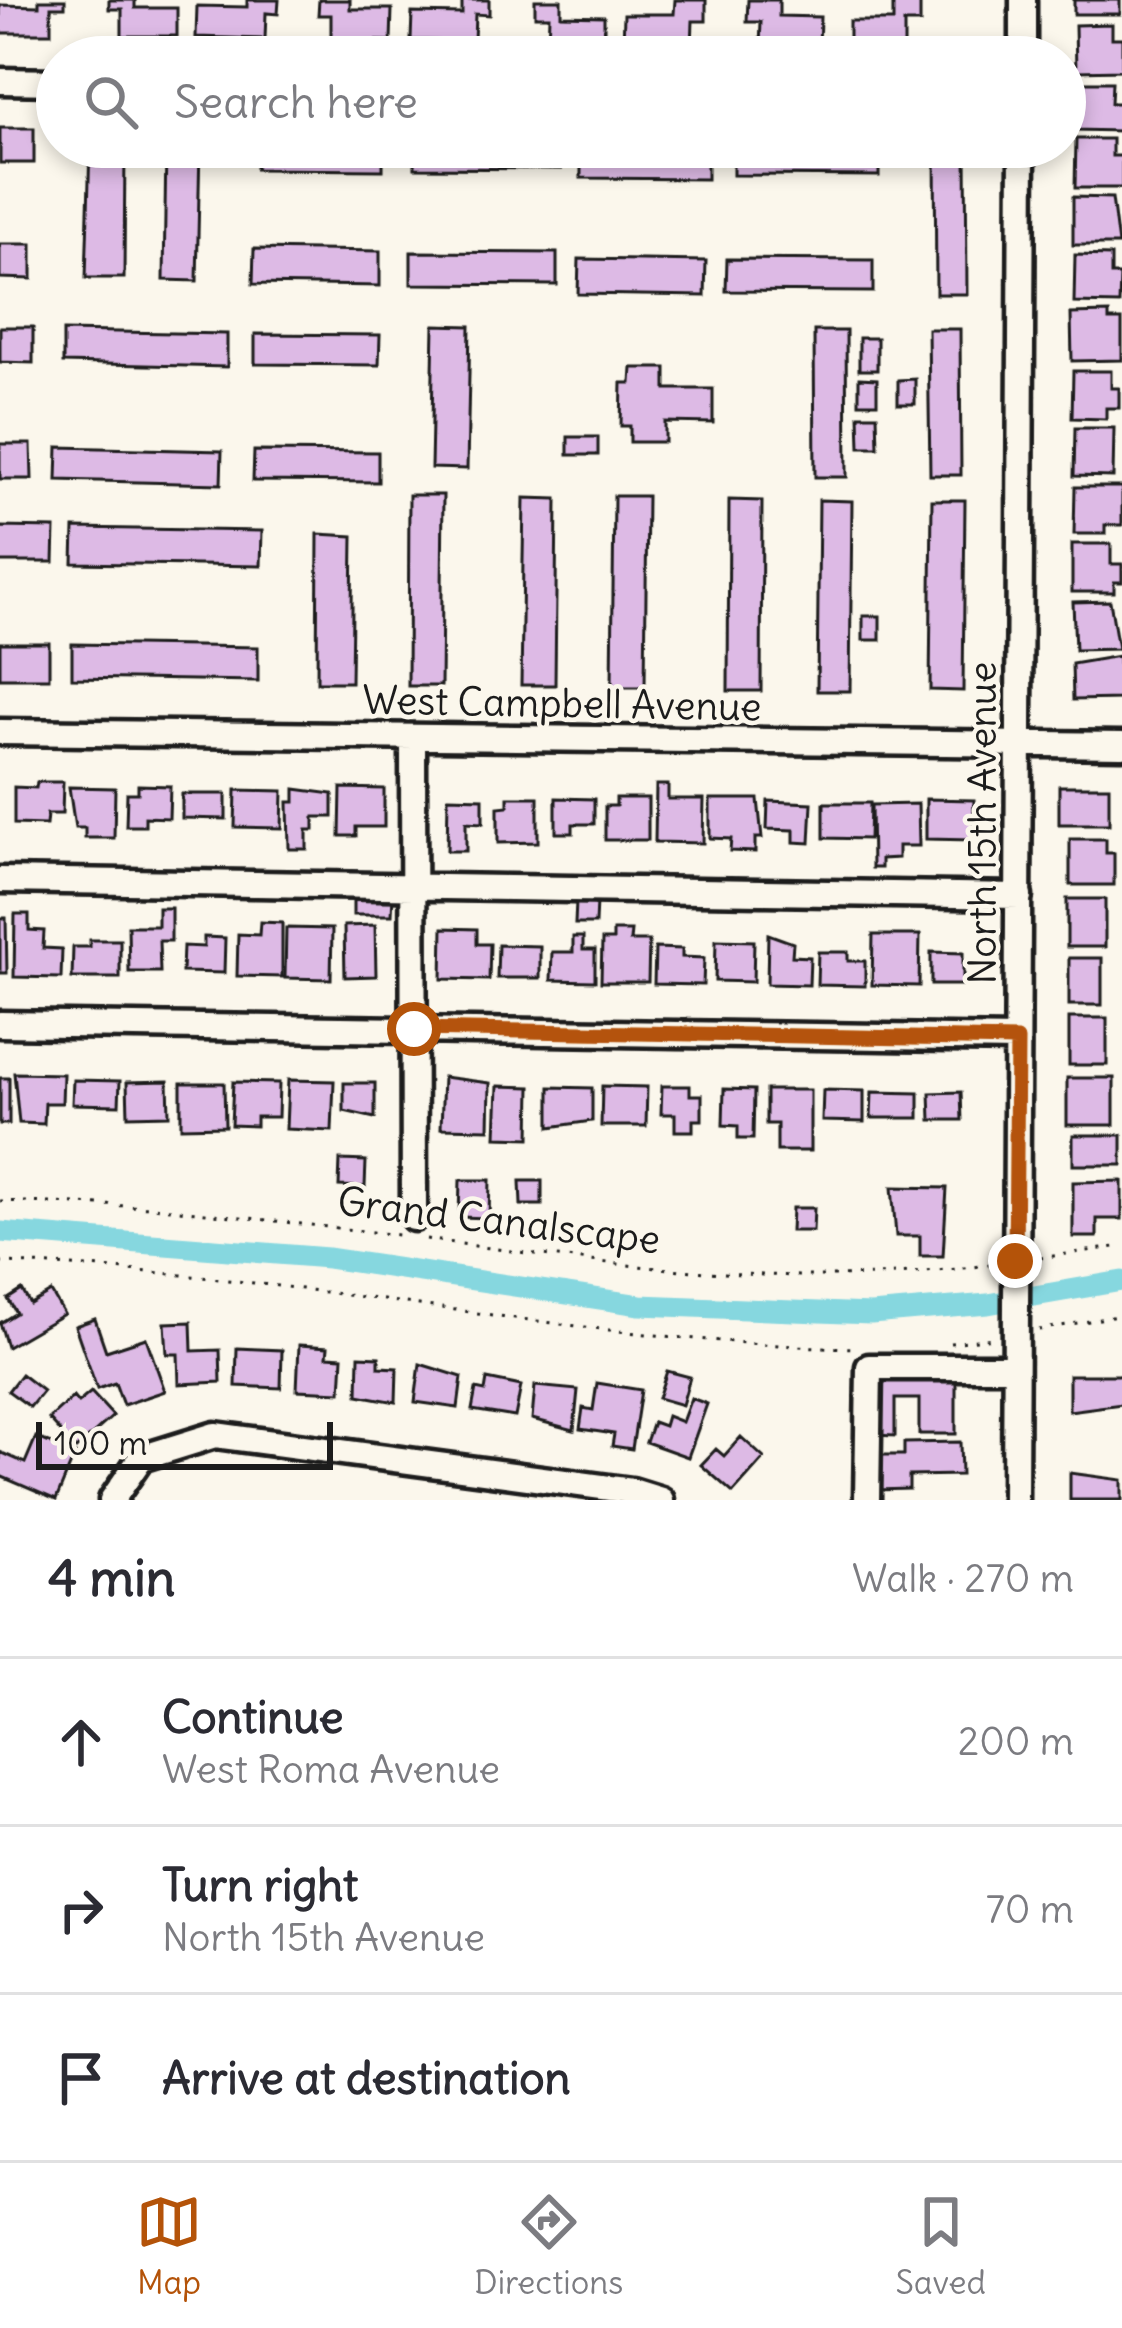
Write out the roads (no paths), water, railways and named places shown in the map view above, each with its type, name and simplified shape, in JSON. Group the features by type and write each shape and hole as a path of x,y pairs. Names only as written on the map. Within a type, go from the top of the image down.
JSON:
{"street":[{"path":"1023,0 1023,36"},
{"path":"0,81 36,82"},
{"name":"North 15th Avenue","path":"1015,1500 1016,1366 1003,1269 1017,1040 1022,168"},
{"name":"West Campbell Avenue","path":"0,732 1122,745"},
{"path":"412,1231 413,738"},
{"path":"0,880 1019,896"},
{"path":"0,1024 1017,1040"},
{"path":"867,1500 869,1366 1016,1366"},
{"path":"112,1500 141,1458 161,1448 193,1438 244,1437 632,1491 661,1500"}],"waterway":[{"path":"0,1232 328,1258 640,1305 871,1314 988,1304 1122,1281"}]}
